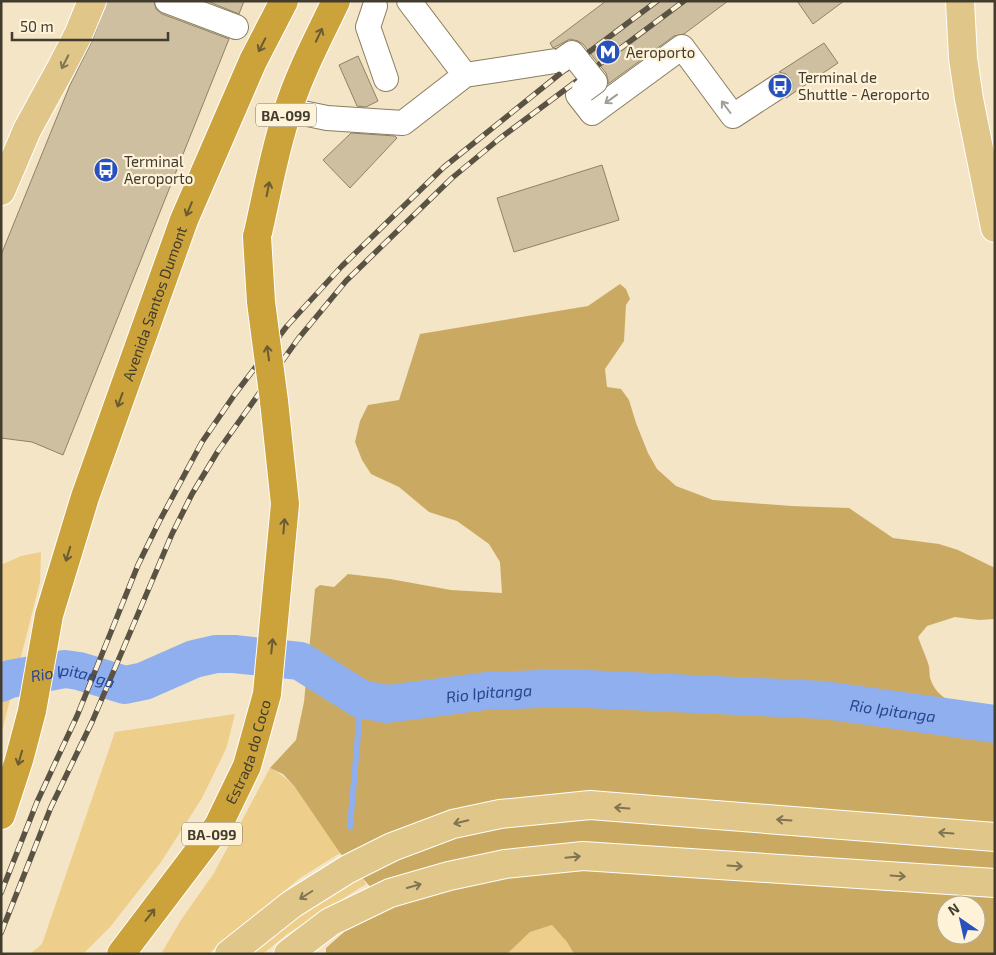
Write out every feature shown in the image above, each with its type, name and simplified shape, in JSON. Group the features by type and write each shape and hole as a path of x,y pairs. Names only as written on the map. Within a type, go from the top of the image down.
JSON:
{"highway":[{"name":"Avenida Santos Dumont","path":"1,815 19,760 32,711 49,615 85,497 184,220 254,61 284,1"},
{"name":"BA-099","path":"288,110 307,62 336,1"},
{"name":"Estrada do Coco","path":"121,954 218,826 247,766 267,694 280,574 285,504 261,302 257,236 272,166 288,110"}],"main road":[{"path":"1,191 27,130 62,68 92,1"},
{"path":"960,1 963,58 969,99 995,228"},
{"path":"229,954 292,904 348,869 392,848 453,824 500,814 590,806 995,837"},
{"path":"288,954 330,922 390,893 449,876 504,864 583,856 995,883"}],"street":[{"path":"167,1 236,27"},
{"path":"409,1 465,75"},
{"path":"376,6 368,27 386,79"},
{"path":"288,110 327,118 399,113 465,75 562,60 572,53 595,82 578,95 592,113 682,47 733,116 779,86"}],"shaded area":[{"path":"620,284 626,289 630,299 626,305 624,341 605,369 607,387 621,389 629,400 648,453 657,469 676,486 713,500 849,508 893,538 939,544 958,550 995,568 995,619 979,620 955,617 927,626 918,637 929,665 930,678 940,694 956,704 995,711 995,954 574,954 567,942 552,925 530,932 507,954 326,954 326,948 354,920 384,902 340,853 295,787 283,774 270,768 296,740 304,702 315,589 320,585 334,587 348,574 390,579 451,590 502,593 500,562 489,544 457,521 429,512 399,487 371,474 362,460 355,442 360,421 368,405 399,400 420,334 588,306"},
{"path":"41,552 40,582 1,735 1,565 21,556"},
{"path":"235,714 226,749 202,798 161,862 110,927 83,954 30,954 42,944 115,732"},
{"path":"270,768 292,784 301,794 340,853 300,878 208,954 161,954 181,920 214,873"},
{"path":"362,877 366,884 287,934 263,954 248,954 304,913"},
{"path":"552,925 567,942 574,954 507,954 530,932"}],"building":[{"name":"Terminal Aeroporto","path":"107,1 154,1 156,9 162,14 229,39 63,455 32,442 1,438 1,255 70,85 92,41"},
{"path":"207,1 244,1 239,14"},
{"name":"Aeroporto","path":"606,1 728,1 684,34 674,36 608,84 606,73 583,44 570,39 553,48 550,43"},
{"path":"797,1 844,1 813,24"},
{"path":"824,43 838,63 786,98 791,92 793,85 786,74 779,72"},
{"path":"358,56 378,101 366,107 357,106 339,65"},
{"path":"351,133 395,136 397,138 350,188 323,160"},
{"path":"602,165 619,220 514,252 497,198"}],"waterway":[{"name":"Rio Ipitanga","path":"1,683 10,679 65,669 79,671 125,685 144,681 194,659 216,654 234,654 300,661 361,699 387,704 486,691 565,688 824,700 995,724"},
{"path":"350,827 361,699"}],"railway":[{"path":"1,893 37,802 77,716 138,565 202,442 235,394 287,326 342,266 444,167 561,73 657,1"},
{"path":"1,933 51,807 92,722 172,534 192,494 218,451 298,339 346,281 452,178 499,139 684,1"}],"place":[{"name":"Aeroporto","path":"608,52"},
{"name":"Terminal de Shuttle - Aeroporto","path":"780,86"},
{"name":"Terminal Aeroporto","path":"106,170"}]}
